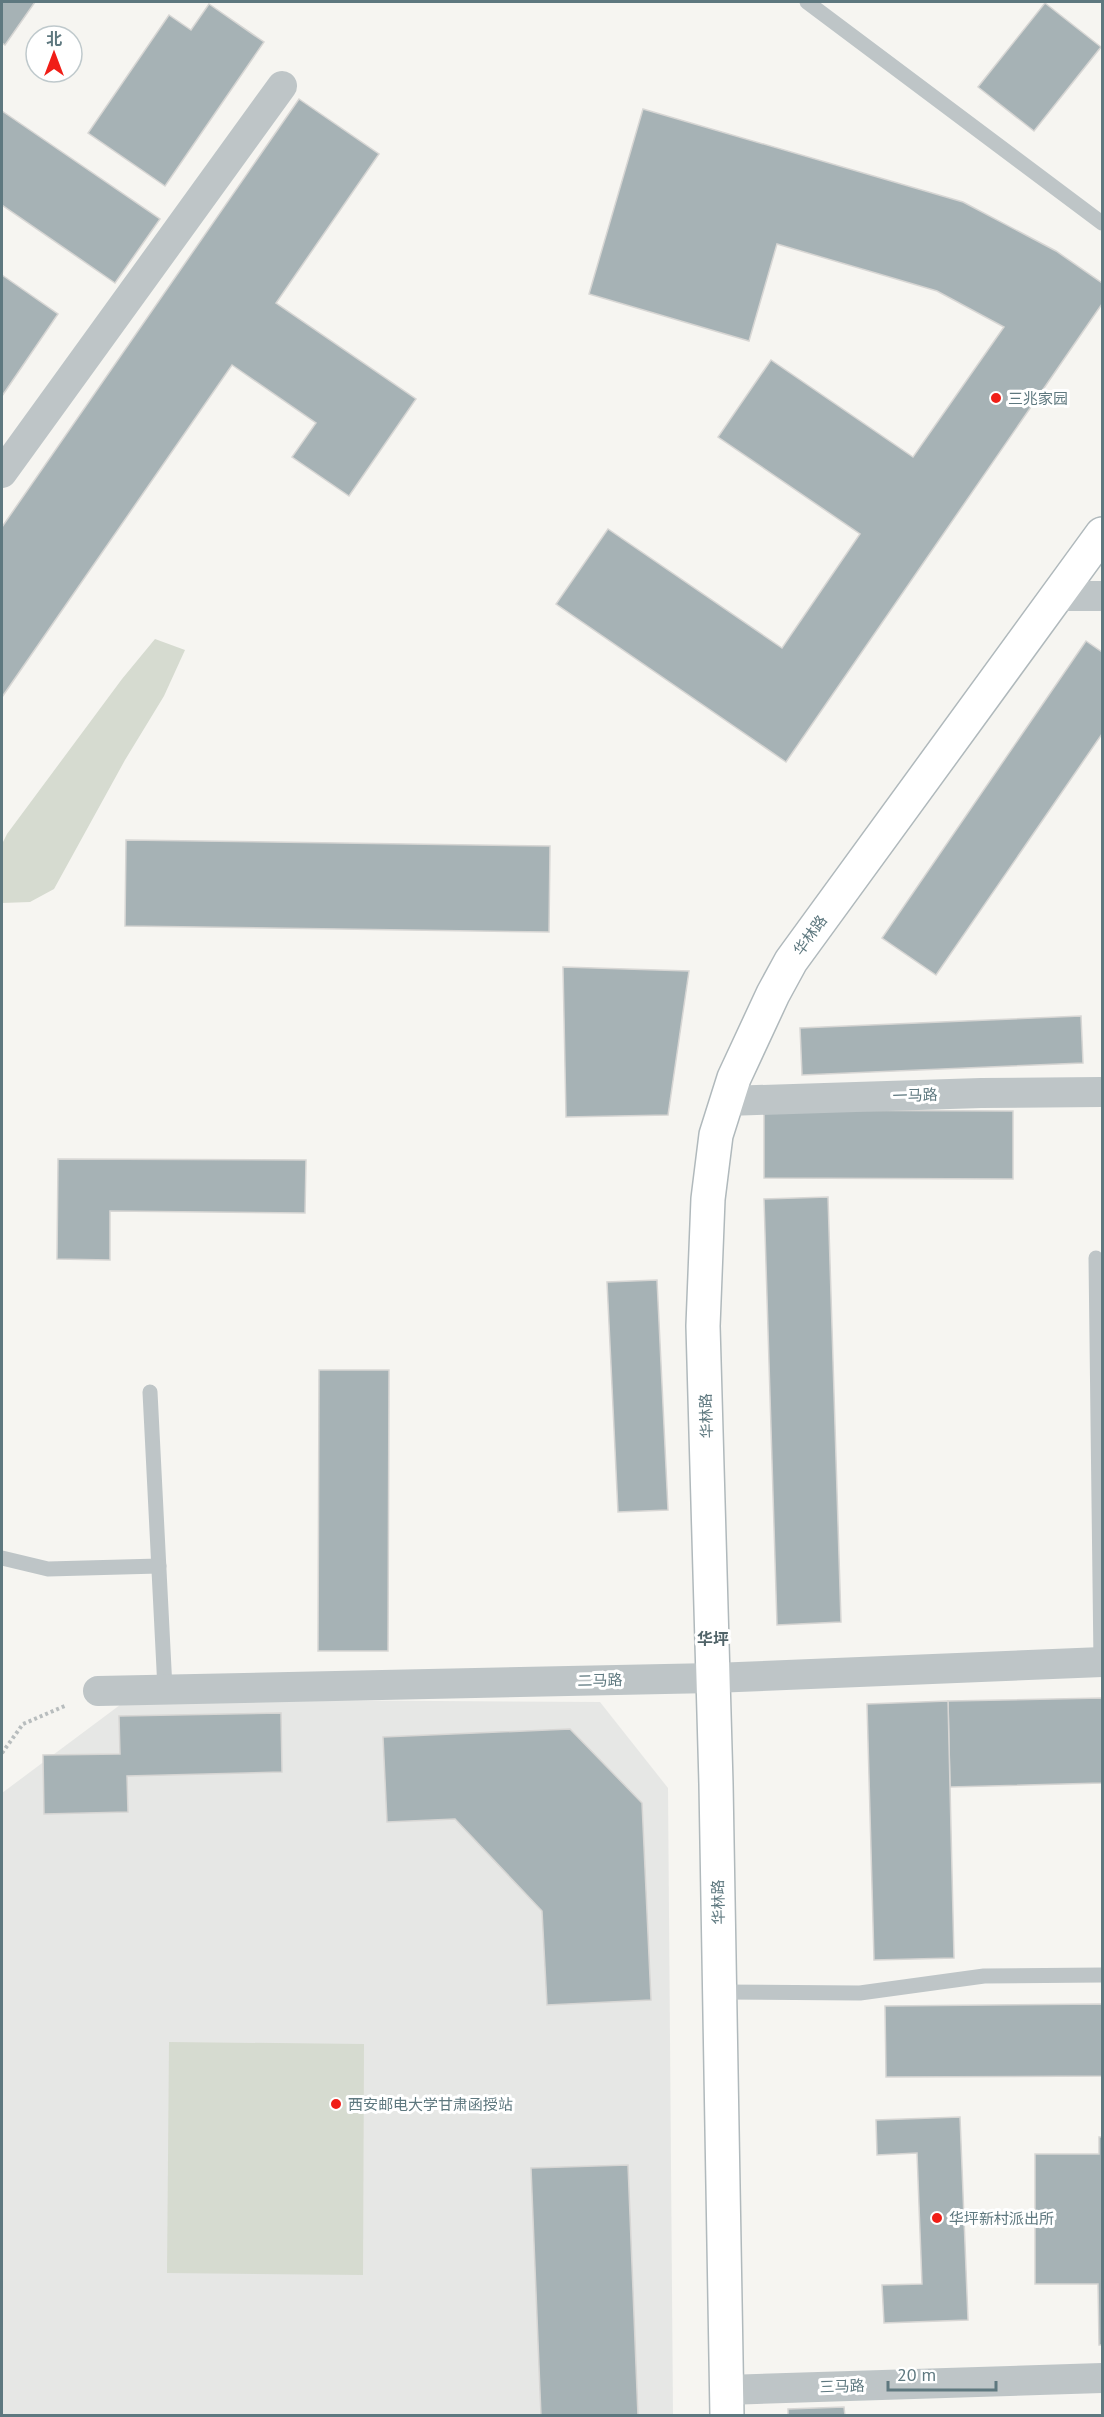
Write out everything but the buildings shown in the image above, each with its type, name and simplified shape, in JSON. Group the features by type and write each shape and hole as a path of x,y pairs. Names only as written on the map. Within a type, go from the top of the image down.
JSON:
{"street":[{"path":"2,473 282,86"},
{"name":"华林路","path":"726,2403 720,1992 703,1326 708,1199 716,1135 734,1078 768,1004 791,961 1102,534"},
{"path":"1057,596 1102,596"},
{"name":"一马路","path":"727,1101 981,1093 1102,1092"},
{"name":"二马路","path":"98,1691 713,1678 1102,1662"},
{"name":"三马路","path":"726,2403 1102,2378"}],"lane":[{"path":"807,2 1102,222"},
{"path":"1096,1258 1102,1662"},
{"path":"150,1392 165,1689"},
{"path":"2,1558 48,1569 159,1566"},
{"path":"720,1992 860,1993 984,1976 1102,1975"}],"path":[{"path":"2,1753 23,1724 98,1691"}],"shaded area":[{"path":"155,639 185,650 164,696 125,760 54,889 30,902 2,903 2,844 7,834 122,679"},
{"name":"西安邮电大学甘肃函授站","path":"128,1699 600,1702 668,1788 673,2415 2,2416 2,1793"},
{"path":"169,2042 364,2044 363,2275 167,2273"}],"place":[{"name":"三兆家园","path":"996,398"},
{"name":"西安邮电大学甘肃函授站","path":"336,2104"},
{"name":"华坪新村派出所","path":"937,2218"}],"district":[{"name":"华坪","path":"713,1639"}]}
